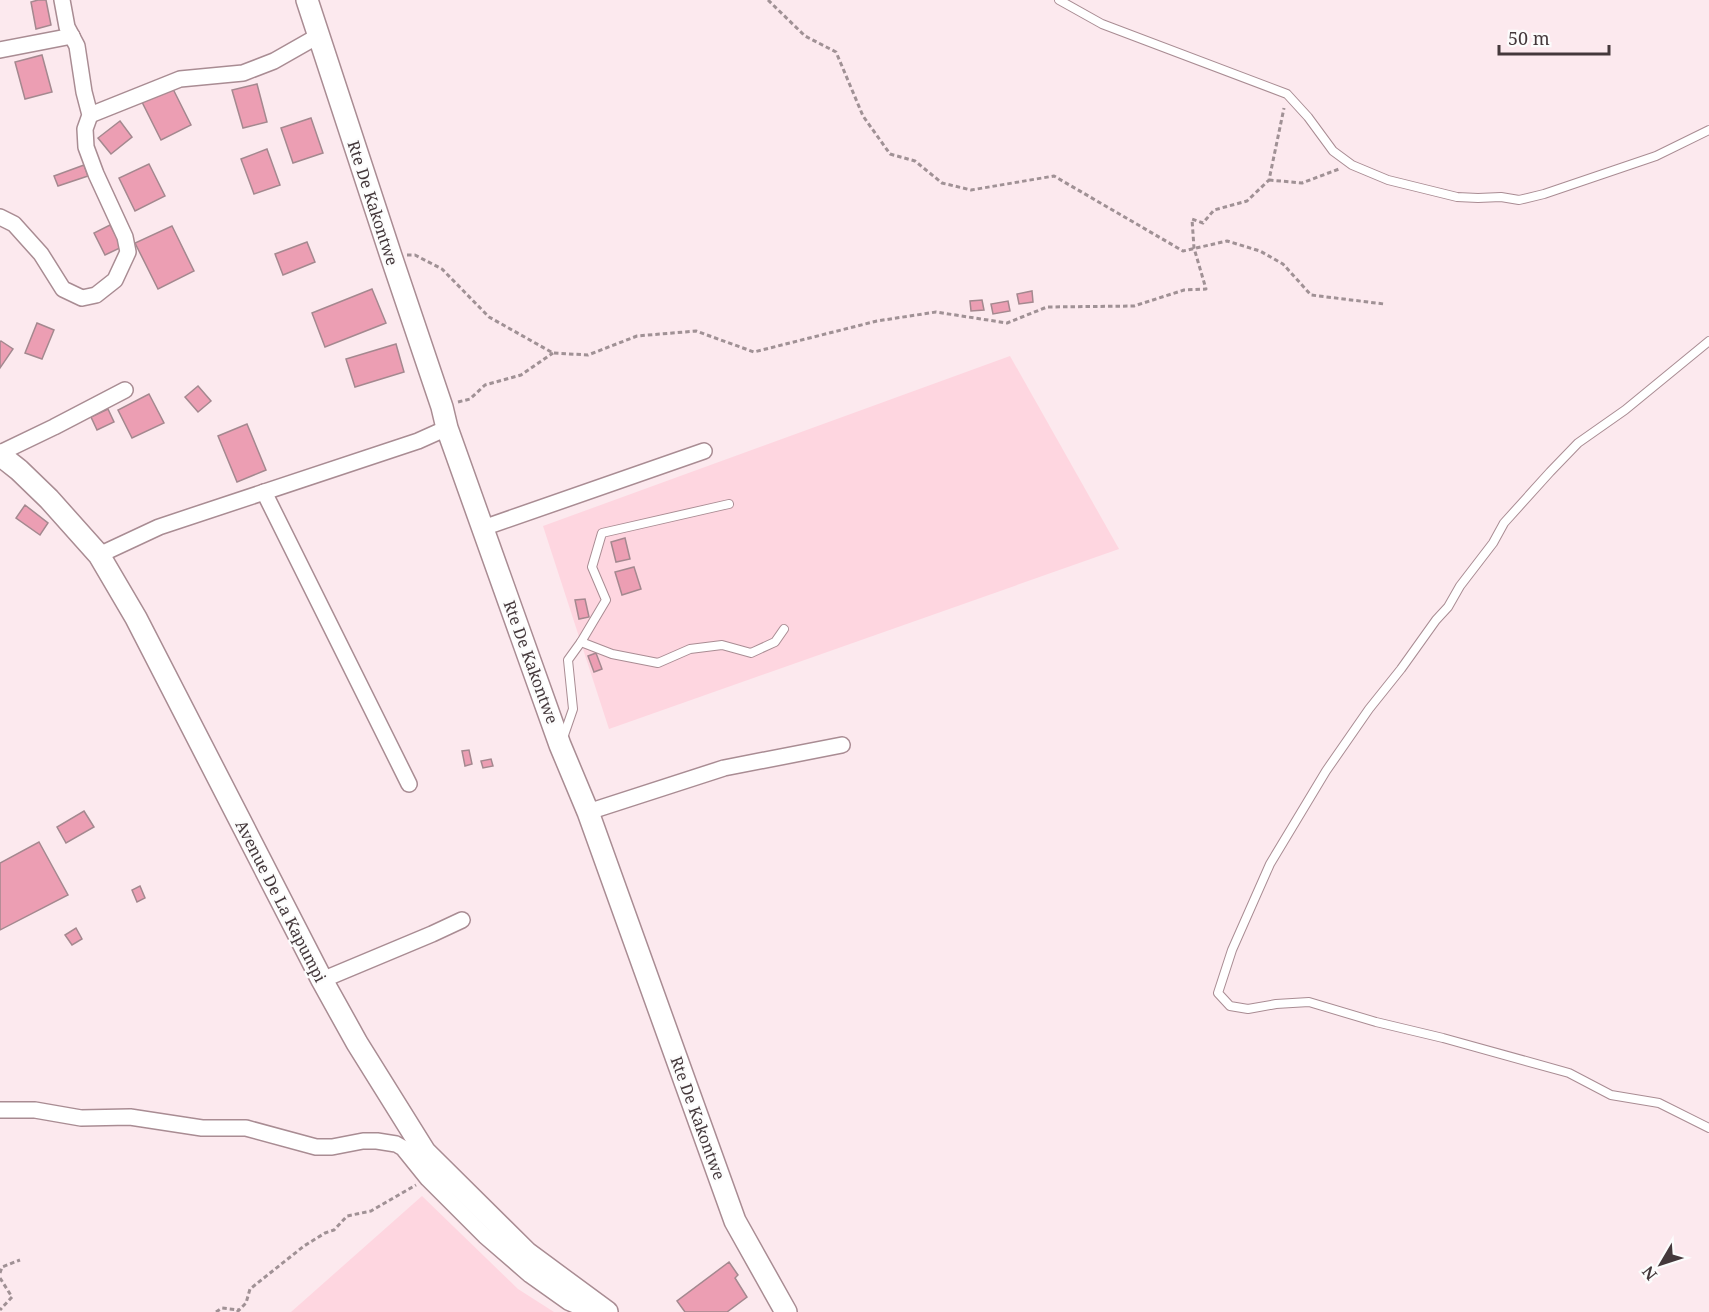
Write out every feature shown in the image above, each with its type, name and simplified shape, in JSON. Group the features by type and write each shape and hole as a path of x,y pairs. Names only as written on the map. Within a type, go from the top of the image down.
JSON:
{"street":[{"path":"0,217 14,224 41,254 63,289 82,298 96,295 115,280 128,252 125,237 86,147 85,129 90,115 77,46 67,27 62,0"},
{"name":"Rte De Kakontwe","path":"307,0 447,428 560,745 588,812 735,1221 786,1312"},
{"path":"0,50 72,36"},
{"path":"90,115 180,79 243,73 274,60 318,36"},
{"path":"0,454 125,390"},
{"path":"99,555 159,527 418,441 447,428"},
{"path":"483,528 704,451"},
{"name":"Avenue De La Kapumpi","path":"0,454 49,499 99,555 136,618 322,980 357,1043 425,1152 527,1253 607,1312"},
{"path":"264,492 409,784"},
{"path":"588,812 724,768 842,745"},
{"path":"322,980 462,920"},
{"path":"0,1110 35,1110 81,1118 130,1117 202,1128 246,1128 316,1147 370,1141 396,1144 403,1148 428,1179 485,1236 530,1275 568,1302 591,1312"}],"lane":[{"path":"1059,0 1102,24 1287,94 1308,117 1332,151 1352,165 1388,180 1440,194 1519,200 1544,194 1656,156 1709,130"},
{"path":"1709,340 1625,410 1578,443 1504,523 1493,543 1460,586 1448,607 1436,620 1326,771 1270,864 1232,950 1218,993 1230,1006 1248,1009 1309,1002 1569,1073 1611,1095 1659,1103 1709,1128"},
{"path":"560,745 573,709 568,660 606,600 592,567 602,533 729,504"},
{"path":"581,642 612,654 658,663 690,649 722,645 751,653 775,642 784,629"}],"path":[{"path":"768,0 805,36 836,52 863,116 890,154 915,161 942,183 971,190 1054,176 1184,251 1227,241 1260,250 1282,264 1311,295 1384,304"},
{"path":"391,256 415,255 442,269 489,317 553,353 588,355 637,336 696,331 754,352 877,321 936,312 1007,322 1047,307 1134,306 1184,290 1206,289 1194,249 1192,219 1203,223 1214,210 1247,201 1269,180 1287,94"},
{"path":"1269,180 1302,183 1352,165"},
{"path":"442,407 470,399 485,386 521,375 553,353"},
{"path":"216,1312 222,1308 238,1311 246,1303 250,1289 304,1246 334,1230 347,1216 371,1210 428,1179"},
{"path":"0,1310 12,1297 0,1276 3,1267 20,1260"}],"shaded area":[{"path":"1010,356 1119,549 609,729 543,526"},
{"path":"422,1196 518,1289 554,1312 291,1312"}],"building":[{"path":"46,0 51,25 36,29 31,2"},
{"path":"42,55 52,92 25,99 15,62"},
{"path":"257,84 267,122 243,128 232,90"},
{"path":"172,87 191,125 161,140 142,102"},
{"path":"311,118 323,153 293,163 281,128"},
{"path":"120,121 132,137 111,154 98,138"},
{"path":"267,149 280,185 254,194 241,159"},
{"path":"149,164 165,196 135,211 119,178"},
{"path":"84,165 88,176 58,186 54,176"},
{"path":"110,225 122,247 105,255 94,233"},
{"path":"172,226 194,271 158,289 135,243"},
{"path":"307,242 315,262 283,275 275,254"},
{"path":"372,289 386,323 325,347 312,313"},
{"path":"1032,291 1033,302 1019,304 1017,294"},
{"path":"982,300 984,310 971,311 970,301"},
{"path":"1008,301 1010,311 993,314 991,304"},
{"path":"37,323 54,330 42,359 25,353"},
{"path":"0,342 13,349 0,368"},
{"path":"396,344 404,372 355,387 346,359"},
{"path":"198,386 211,401 198,412 185,397"},
{"path":"149,394 164,423 132,438 118,410"},
{"path":"108,409 114,422 97,430 91,417"},
{"path":"247,424 266,470 237,482 218,436"},
{"path":"25,505 48,523 40,535 16,518"},
{"path":"625,538 630,559 616,562 611,542"},
{"path":"634,567 641,589 622,595 615,572"},
{"path":"585,599 589,617 579,619 575,600"},
{"path":"596,653 602,669 594,672 588,656"},
{"path":"469,750 472,764 465,766 462,751"},
{"path":"491,759 493,766 483,768 481,761"},
{"path":"84,811 94,827 66,843 57,827"},
{"path":"39,842 68,895 0,930 0,863"},
{"path":"140,886 145,898 137,902 132,890"},
{"path":"76,928 82,939 72,945 65,935"},
{"path":"729,1262 738,1275 735,1278 747,1297 727,1312 685,1312 677,1301"}]}
